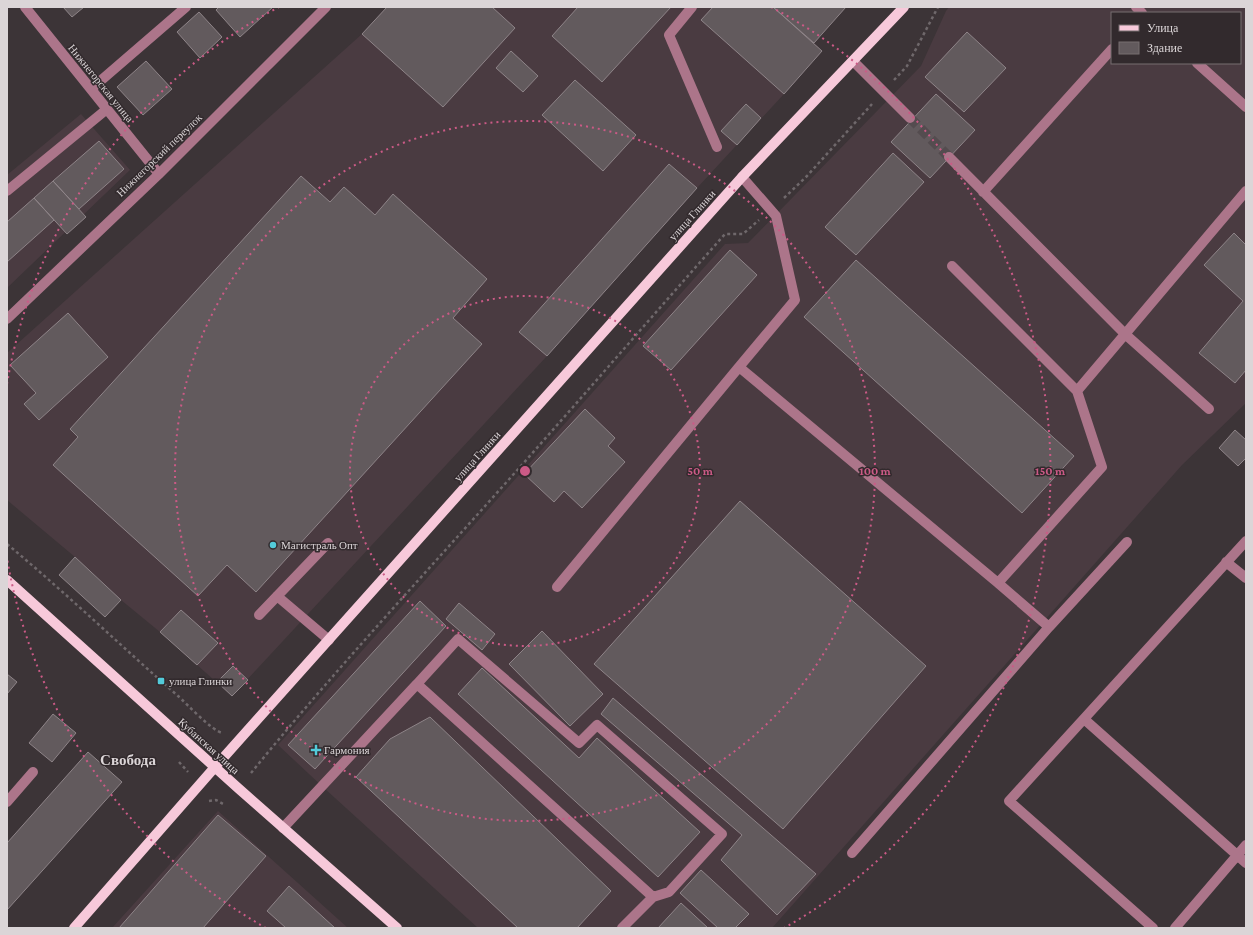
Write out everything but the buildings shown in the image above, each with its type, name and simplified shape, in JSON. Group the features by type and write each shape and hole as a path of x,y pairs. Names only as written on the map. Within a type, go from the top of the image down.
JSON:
{"main road":[{"name":"улица Глинки","path":"74,928 742,177 904,7"},
{"name":"Кубанская улица","path":"7,580 215,768 397,928"}],"street":[{"name":"Нижнегорская улица","path":"25,7 159,174"},
{"path":"91,89 186,7"},
{"name":"Нижнегорский переулок","path":"7,319 159,174 326,7"},
{"path":"692,7 669,34 717,147"},
{"path":"983,192 1111,50"},
{"path":"853,61 910,118"},
{"path":"1198,64 1246,107"},
{"path":"7,191 107,109"},
{"path":"949,157 1125,334 1209,409"},
{"path":"557,587 795,300 776,216 742,177"},
{"path":"1077,391 1246,190"},
{"path":"952,266 1077,391 1102,466 998,583"},
{"path":"739,367 1050,627"},
{"path":"1153,928 1009,801 1246,541"},
{"path":"852,853 1050,627 1127,542"},
{"path":"259,615 328,543"},
{"path":"1226,562 1246,578"},
{"path":"277,596 329,640"},
{"path":"283,828 458,639 579,743 597,725 722,834 669,892 653,897 622,928"},
{"path":"417,684 653,897"},
{"path":"1084,719 1246,863"},
{"path":"7,802 33,772"},
{"path":"1175,928 1246,845"}],"path":[{"path":"891,83 907,66 938,7"},
{"path":"251,773 269,750 361,645 725,234 743,234 771,210 807,176 875,101"},
{"path":"7,544 90,616 210,727"},
{"path":"207,804 210,800 216,800 223,804"}],"shaded area":[{"path":"387,7 846,7 814,43 822,51 784,94 697,188 547,356 232,696 160,632 121,600 75,557 7,500 7,353 362,34"},
{"path":"949,7 1246,7 1246,403 1182,465 772,928 478,928 278,745 725,244 748,243 921,66"},
{"path":"81,114 130,170 7,288 7,175"},
{"path":"218,811 348,928 112,928"}],"tunnel":[{"path":"910,118 949,157"}],"place":[{"name":"Магистраль Опт","path":"273,545"},
{"name":"улица Глинки","path":"161,681"},
{"name":"Гармония","path":"316,750"}],"district":[{"name":"Свобода","path":"128,760"}]}
